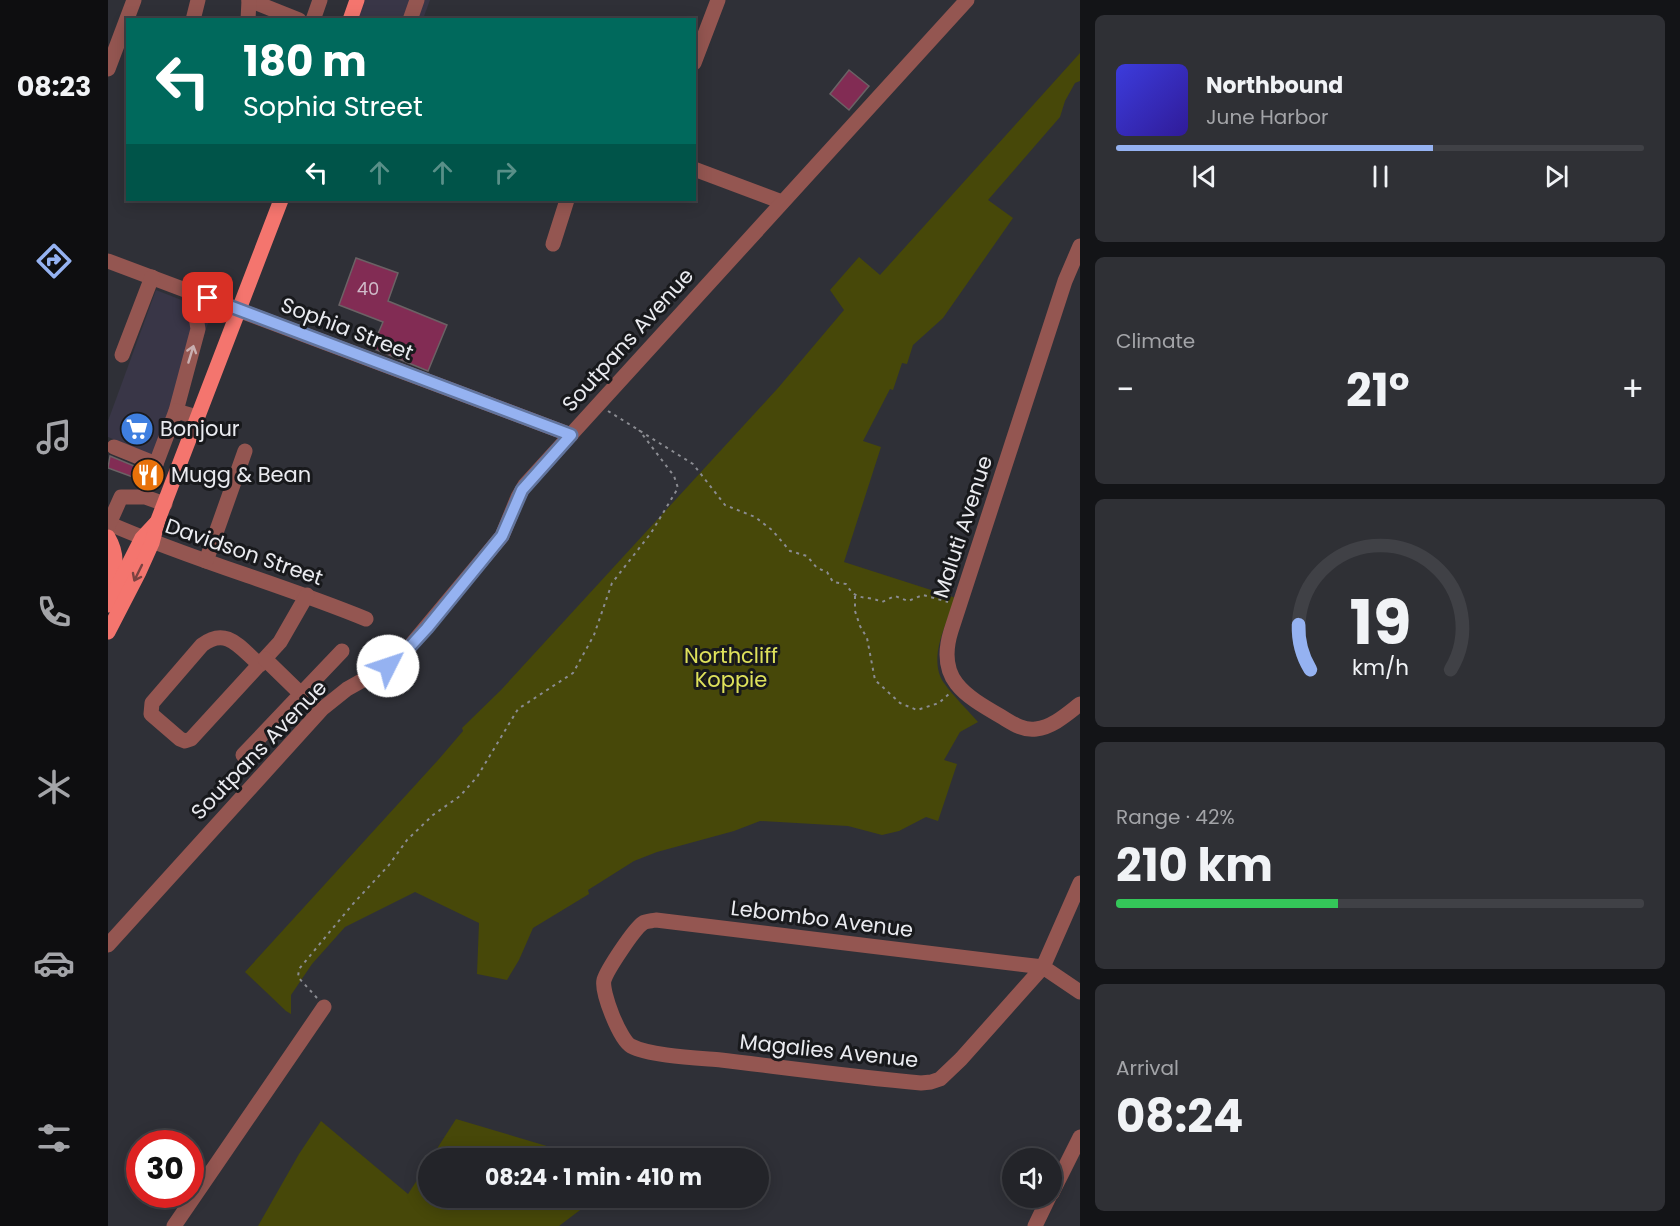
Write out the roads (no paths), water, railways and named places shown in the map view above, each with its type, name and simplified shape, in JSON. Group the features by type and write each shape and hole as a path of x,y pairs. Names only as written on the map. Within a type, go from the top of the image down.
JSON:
{"main road":[{"path":"351,18 357,0"},
{"path":"108,605 147,540 165,504 281,201"},
{"path":"108,528 116,557 116,567 108,595"},
{"path":"108,632 147,540"}],"street":[{"path":"127,18 134,0"},
{"path":"194,18 198,0"},
{"path":"248,18 249,0 294,18"},
{"path":"314,18 320,0"},
{"path":"411,18 417,0"},
{"path":"696,58 718,0"},
{"name":"Soutpans Avenue","path":"108,945 321,710 347,689 388,666 406,651 502,536 522,490 967,0"},
{"path":"108,69 126,21"},
{"path":"696,170 782,202"},
{"path":"553,244 567,201"},
{"name":"Maluti Avenue","path":"1080,246 1065,281 945,653 947,666 960,688 994,713 1019,726 1029,729 1046,728 1080,704"},
{"name":"Sophia Street","path":"108,261 571,435"},
{"path":"122,355 152,277"},
{"path":"153,473 176,411 198,329 192,292"},
{"path":"176,411 197,417"},
{"path":"114,447 153,473 165,504"},
{"path":"206,561 245,451"},
{"path":"108,528 120,497 128,496 153,473 181,461"},
{"name":"Davidson Street","path":"108,528 307,595 366,619"},
{"path":"300,694 262,662 227,638 217,637 202,645 152,703 151,714 180,739 188,741 262,662 280,642 307,595"},
{"path":"243,755 342,651"},
{"name":"Magalies Avenue","path":"608,1001 626,1042 645,1050 836,1074 921,1083 932,1082 940,1079 961,1059 1043,967 1080,883"},
{"name":"Lebombo Avenue","path":"608,1001 604,983 608,971 639,927 644,922 656,920 1043,967 1080,992"},
{"path":"174,1226 324,1007"},
{"path":"1062,1173 1080,1137"},
{"path":"1035,1226 1044,1208"}],"tunnel":[{"path":"149,483 154,469"}],"place":[{"name":"Bonjour","path":"137,429"},
{"name":"Mugg & Bean","path":"148,475"}],"park label":[{"name":"Northcliff Koppie","path":"731,668"}]}
